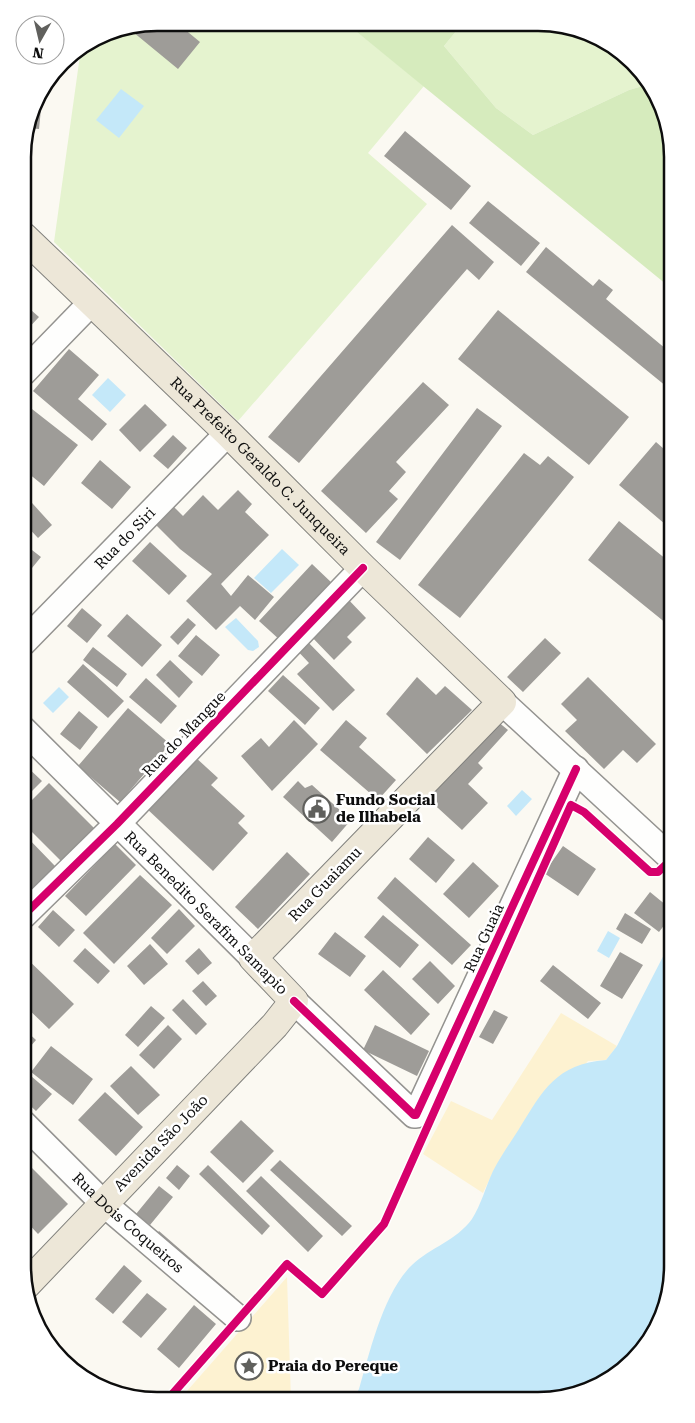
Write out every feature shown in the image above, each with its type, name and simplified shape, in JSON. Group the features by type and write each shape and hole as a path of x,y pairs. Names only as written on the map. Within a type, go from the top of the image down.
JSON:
{"main road":[{"name":"Rua Prefeito Geraldo C. Junqueira","path":"32,245 228,433 363,568 502,702"},
{"name":"Rua Guaiamu","path":"253,958 502,702"},
{"name":"Rua Benedito Serafim Samapio","path":"253,958 294,1001"},
{"name":"Avenida São João","path":"33,1278 275,1025 294,1001"}],"street":[{"path":"32,364 91,303"},
{"name":"Rua do Siri","path":"32,634 228,433"},
{"name":"Rua do Mangue","path":"31,908 117,824 363,568"},
{"name":"Rua Prefeito Geraldo C. Junqueira","path":"502,702 663,851"},
{"name":"Rua Benedito Serafim Samapio","path":"31,738 253,958"},
{"name":"Rua Guaia","path":"414,1116 418,1113 576,769"},
{"name":"Rua Benedito Serafim Samapio","path":"294,1001 414,1116"},
{"name":"Rua Dois Coqueiros","path":"31,1131 104,1203 238,1318"}],"green space":[{"path":"356,31 424,86 368,153 427,204 238,421 54,242 80,58 94,48 109,41 133,34 149,32"},
{"path":"356,31 456,31 444,46 496,108 533,135 629,90 641,86 657,117 663,141 664,282"},
{"path":"456,31 537,31 562,34 593,44 608,53 621,63 641,86 629,90 533,135 496,108 444,46"}],"sand":[{"path":"561,1013 617,1046 606,1060 588,1061 494,1170 483,1193 423,1154 451,1101 492,1120"},
{"name":"Praia do Pereque","path":"287,1277 291,1392 186,1392"}],"water":[{"path":"121,89 144,106 119,138 96,120"},
{"path":"108,378 126,395 110,412 92,395"},
{"path":"282,549 299,565 271,593 254,578"},
{"path":"236,618 258,641 259,647 253,651 248,650 225,627"},
{"path":"59,687 69,697 53,713 43,703"},
{"path":"522,790 532,799 516,816 507,806"},
{"path":"608,931 620,938 609,958 597,951"},
{"path":"663,956 663,1274 657,1306 651,1321 638,1342 627,1355 608,1370 593,1379 562,1389 537,1392 357,1392 385,1307 402,1277 419,1259 466,1227 478,1208 499,1160 536,1102 553,1081 575,1067 606,1060 617,1046"}],"building":[{"path":"188,32 200,42 178,69 135,34"},
{"path":"41,109 39,129 35,129"},
{"path":"405,131 471,186 451,210 384,156"},
{"path":"488,201 540,243 521,266 469,223"},
{"path":"452,225 494,262 479,280 467,269 299,463 268,437"},
{"path":"546,247 593,286 599,279 613,290 606,299 664,347 664,384 526,272"},
{"path":"498,310 629,417 589,465 458,359"},
{"path":"32,311 39,317 32,325"},
{"path":"69,349 99,375 78,399 107,424 92,441 33,391"},
{"path":"423,382 449,405 396,462 406,472 389,491 398,499 366,533 321,491"},
{"path":"145,404 167,425 140,452 119,430"},
{"path":"477,408 502,426 400,560 376,542"},
{"path":"32,409 78,445 44,486 32,476"},
{"path":"173,435 187,448 168,469 153,456"},
{"path":"656,442 664,449 664,523 619,485"},
{"path":"524,453 540,465 548,456 574,477 460,618 418,585"},
{"path":"100,460 131,487 112,509 81,483"},
{"path":"238,490 252,504 245,512 269,535 221,584 231,596 248,575 274,597 255,620 240,606 216,630 186,601 212,574 180,549 153,522 171,504 183,516 203,495 218,510"},
{"path":"32,503 52,525 38,538 32,531"},
{"path":"619,521 664,557 664,621 588,560"},
{"path":"150,542 187,576 169,595 132,561"},
{"path":"32,550 41,557 32,568"},
{"path":"312,564 333,584 281,641 259,621"},
{"path":"345,596 366,618 347,637 352,642 334,660 308,633"},
{"path":"82,608 102,625 87,643 67,626"},
{"path":"127,614 162,645 142,667 107,636"},
{"path":"188,618 196,625 178,645 170,637"},
{"path":"196,635 220,655 202,676 178,656"},
{"path":"301,635 355,690 333,711 297,674 309,663 292,645"},
{"path":"545,638 561,653 523,692 507,677"},
{"path":"93,647 127,674 117,687 83,660"},
{"path":"170,660 193,682 179,698 156,675"},
{"path":"83,664 124,701 108,718 67,682"},
{"path":"283,675 320,708 305,725 268,691"},
{"path":"417,677 436,695 445,686 472,710 427,754 386,714"},
{"path":"588,677 656,744 637,763 623,750 604,769 565,731 577,720 561,704"},
{"path":"146,678 177,706 161,724 129,697"},
{"path":"128,708 170,744 120,802 78,766"},
{"path":"79,711 98,727 80,750 60,734"},
{"path":"294,720 318,744 272,791 241,756 261,738 269,747"},
{"path":"346,720 367,738 359,747 396,780 378,800 320,750"},
{"path":"497,721 508,730 478,763 483,768 468,784 488,803 462,830 426,797"},
{"path":"194,756 218,778 211,785 245,816 238,823 248,833 213,871 145,807"},
{"path":"31,771 42,781 31,792"},
{"name":"Fundo Social de Ilhabela","path":"298,781 305,788 312,785 351,820 332,842 283,797"},
{"path":"49,783 94,828 61,861 31,831 31,801"},
{"path":"428,837 455,860 436,883 409,859"},
{"path":"31,842 55,866 31,890"},
{"path":"115,844 136,865 86,916 65,896"},
{"path":"563,846 596,869 578,896 544,873"},
{"path":"287,852 310,874 258,929 235,907"},
{"path":"473,862 499,886 469,918 443,894"},
{"path":"140,875 172,905 114,964 83,933"},
{"path":"395,877 471,945 452,965 377,898"},
{"path":"650,892 663,903 663,926 659,932 634,913"},
{"path":"179,909 195,926 167,954 151,938"},
{"path":"53,910 75,930 59,947 38,927"},
{"path":"625,913 651,929 642,944 616,929"},
{"path":"383,915 419,945 400,968 364,937"},
{"path":"335,932 366,956 350,977 318,954"},
{"path":"150,944 168,964 144,985 127,966"},
{"path":"85,948 110,971 98,984 73,961"},
{"path":"199,948 212,963 198,975 185,961"},
{"path":"620,952 643,965 622,999 600,986"},
{"path":"430,961 455,986 438,1004 412,979"},
{"path":"31,963 74,1004 49,1029 31,1012"},
{"path":"553,965 601,1003 588,1019 540,981"},
{"path":"383,970 430,1014 411,1035 364,990"},
{"path":"203,981 217,996 206,1006 192,991"},
{"path":"183,999 207,1024 196,1035 172,1010"},
{"path":"151,1006 165,1018 138,1047 125,1035"},
{"path":"494,1010 508,1017 493,1044 479,1037"},
{"path":"168,1025 182,1039 154,1069 139,1055"},
{"path":"375,1025 429,1051 417,1076 363,1050"},
{"path":"31,1036 36,1040 31,1046"},
{"path":"51,1046 93,1079 73,1105 31,1072"},
{"path":"131,1066 160,1095 138,1115 110,1086"},
{"path":"31,1076 52,1094 36,1111 31,1107"},
{"path":"105,1092 143,1127 116,1156 78,1120"},
{"path":"241,1120 274,1151 243,1183 210,1152"},
{"path":"280,1160 352,1226 342,1236 270,1170"},
{"path":"177,1165 190,1176 179,1190 166,1178"},
{"path":"208,1165 270,1226 262,1235 199,1174"},
{"path":"31,1167 68,1204 38,1234 31,1227"},
{"path":"261,1176 323,1236 308,1252 246,1191"},
{"path":"159,1186 173,1197 150,1225 136,1214"},
{"path":"159,1231 235,1297 228,1306 151,1240"},
{"path":"124,1265 142,1281 113,1314 95,1299"},
{"path":"147,1293 167,1309 141,1338 122,1322"},
{"path":"194,1305 216,1324 179,1368 157,1349"}],"cycle path":[{"path":"31,908 117,824 363,568"},
{"path":"294,1001 416,1115 576,769"},
{"path":"174,1392 287,1264 322,1294 384,1224 571,805 584,812 650,872 658,872 663,867"}],"place":[{"name":"Fundo Social de Ilhabela","path":"317,809"},
{"name":"Praia do Pereque","path":"249,1366"}]}
